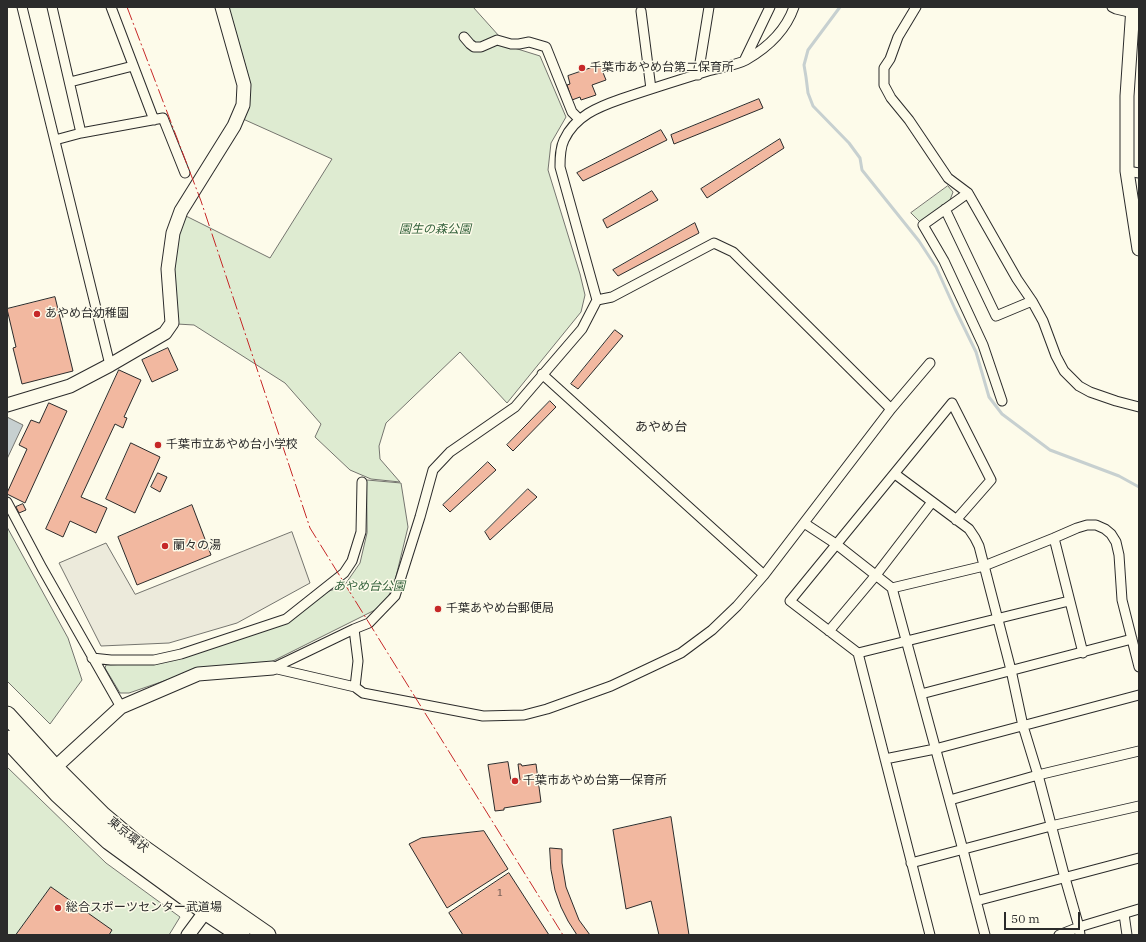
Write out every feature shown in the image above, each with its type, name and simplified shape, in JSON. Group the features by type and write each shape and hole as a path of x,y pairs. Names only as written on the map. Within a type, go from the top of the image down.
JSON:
{"highway":[{"name":"東京環状","path":"7,715 49,773 58,794 109,841 210,905 267,935"},
{"name":"東京環状","path":"7,739 49,773"},
{"name":"東京環状","path":"210,905 241,935"}],"street":[{"path":"22,7 110,365"},
{"path":"52,7 81,133"},
{"path":"111,7 154,120"},
{"path":"7,404 70,386 165,333 172,323 168,269 173,233 181,211 234,126 243,105 244,85 222,7"},
{"path":"698,75 709,7"},
{"path":"745,60 770,7"},
{"path":"273,668 369,623 396,596 433,470 450,452 515,407 582,328 596,300 560,167 560,154 564,141 570,130 579,119 600,107 651,89 745,60 778,35 787,22 794,7"},
{"path":"916,7 898,37 890,59 884,68 884,85 891,98 909,120 948,178 968,193 1043,321 1056,356 1064,371 1079,386 1090,392 1139,407"},
{"path":"1112,7 1116,9 1133,10 1127,96 1139,249"},
{"path":"641,11 651,89"},
{"path":"464,37 474,47 481,47 497,40 511,44 529,42 546,47 572,112 579,119"},
{"path":"70,82 133,66"},
{"path":"55,140 114,126 163,118 185,173"},
{"path":"968,193 923,225 944,261 983,345 1002,401"},
{"path":"945,209 996,316 1032,301"},
{"path":"596,300 612,297 714,242 733,252 891,410"},
{"path":"49,773 121,707 198,674 273,668 355,687 363,693 483,716 524,715 547,709 611,686 680,653 712,630 737,606 764,575 891,410 930,363"},
{"path":"542,374 764,575"},
{"path":"930,935 858,653 790,601 952,403 991,480 956,520"},
{"path":"895,474 969,530 979,546 1011,670 1022,726 1038,775 1079,931"},
{"path":"92,658 111,660 154,660 181,654 286,619 344,573 352,560 361,532 362,482"},
{"path":"7,502 92,658 121,707"},
{"path":"829,631 876,575 932,502"},
{"path":"804,522 836,544 892,588 985,935"},
{"path":"892,588 984,566 1077,528 1087,525 1096,526 1105,529 1111,534 1116,542 1119,555 1122,600 1139,667"},
{"path":"1054,538 1082,653"},
{"path":"858,653 1070,601"},
{"path":"354,629 358,662 355,687"},
{"path":"921,694 1132,639"},
{"path":"885,759 935,749 1139,695"},
{"path":"950,800 1038,775 1139,751"},
{"path":"911,863 1051,826 1139,806"},
{"path":"976,901 1139,858"},
{"path":"188,935 210,905"},
{"path":"1058,935 1079,931 1139,908"},
{"path":"1124,914 1127,935"}],"green space":[{"name":"園生の森公園","path":"229,7 473,7 508,46 540,56 566,117 551,143 548,170 585,295 581,312 507,403 460,352 386,423 379,446 380,459 400,482 371,479 350,470 315,437 321,424 285,383 194,325 177,324 174,272 178,237 186,216 270,258 332,159 243,119 249,107 249,79"},
{"path":"948,186 953,192 950,200 920,222 911,213"},
{"name":"あやめ台公園","path":"367,480 401,483 408,527 394,585 387,599 377,609 271,662 196,670 129,693 120,693 105,668 106,665 153,663 179,659 286,622 326,592 344,586 360,563 367,533"},
{"path":"7,527 68,638 82,680 50,724 7,681"},
{"path":"7,767 106,863 180,917 169,935 7,935"}],"shaded area":[{"path":"7,417 23,425 7,459"},
{"path":"292,532 310,583 237,623 169,643 101,646 59,563 106,543 135,594"}],"building":[{"path":"600,65 606,80 592,85 596,95 581,100 580,97 572,100 567,85 570,84 568,76"},
{"path":"759,99 763,108 674,144 671,135"},
{"path":"661,130 667,140 583,181 577,173"},
{"path":"780,139 784,148 707,198 701,189"},
{"path":"652,191 658,200 607,228 603,220"},
{"path":"695,223 699,233 618,276 613,270"},
{"path":"55,297 73,371 22,384 13,348 16,347 7,309"},
{"path":"615,330 623,336 578,389 571,384"},
{"path":"168,348 178,370 152,382 142,360"},
{"path":"119,370 141,380 124,417 127,418 123,428 115,424 81,497 107,508 96,533 70,521 63,537 46,529"},
{"path":"550,401 556,407 513,451 507,445"},
{"path":"49,403 67,411 25,503 7,493 27,449 19,445 31,420 39,423"},
{"path":"131,443 160,457 135,513 106,499"},
{"path":"488,462 496,470 450,512 443,505"},
{"path":"158,473 167,477 160,492 151,487"},
{"path":"528,489 537,497 490,540 485,532"},
{"path":"23,504 26,510 19,513 16,507"},
{"name":"蘭々の湯","path":"192,505 211,555 137,585 118,537"},
{"path":"508,762 511,781 520,780 518,764 521,764 522,766 536,764 541,802 504,808 504,810 495,811 488,765"},
{"path":"671,817 689,935 659,935 651,901 626,909 613,830"},
{"path":"484,831 508,869 447,908 409,844 421,838"},
{"path":"550,848 562,849 562,863 566,887 579,920 590,935 577,935 561,907 555,890 551,870"},
{"path":"509,873 549,935 463,935 449,913"},
{"name":"総合スポーツセンター武道場","path":"51,887 112,930 109,935 16,935"}],"waterway":[{"path":"840,7 808,50 804,65 808,93 813,106 849,143 860,158 862,170 919,241 936,267 976,352 989,397 1002,414 1050,450 1119,476 1139,487"}],"power":[{"path":"127,7 201,201 310,528 563,935"}],"place":[{"name":"千葉市あやめ台第二保育所","path":"582,68"},
{"name":"あやめ台幼稚園","path":"37,314"},
{"name":"千葉市立あやめ台小学校","path":"158,445"},
{"name":"蘭々の湯","path":"165,546"},
{"name":"千葉あやめ台郵便局","path":"438,609"},
{"name":"千葉市あやめ台第一保育所","path":"515,781"},
{"name":"総合スポーツセンター武道場","path":"58,908"}],"district":[{"name":"あやめ台","path":"661,427"}]}
